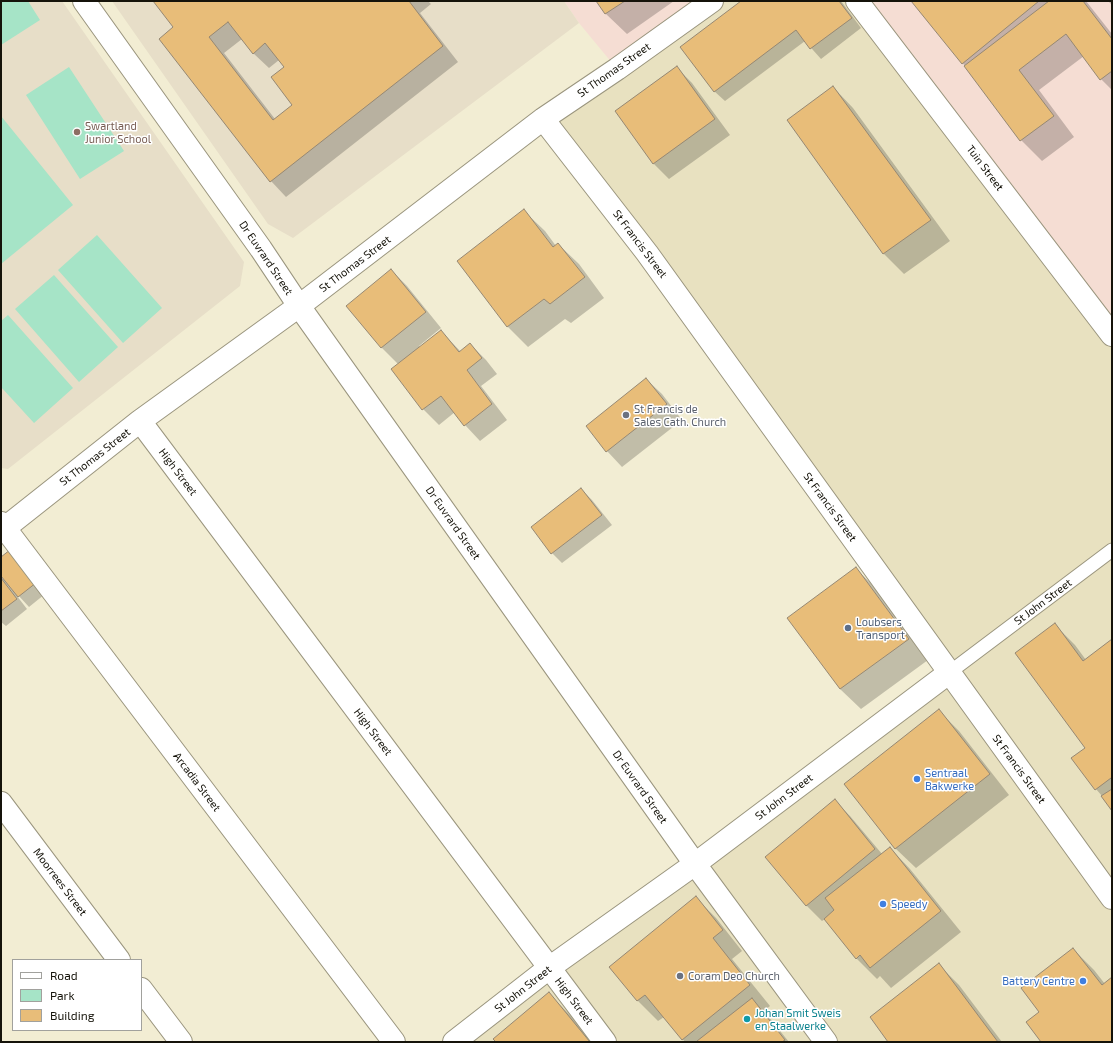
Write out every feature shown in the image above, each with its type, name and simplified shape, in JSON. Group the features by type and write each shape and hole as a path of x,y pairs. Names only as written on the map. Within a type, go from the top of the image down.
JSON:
{"street":[{"name":"Dr Euvrard Street","path":"84,1 695,864 826,1042"},
{"name":"St Thomas Street","path":"2,527 140,421 299,306 543,119 617,69 712,1"},
{"name":"Tuin Street","path":"857,1 1112,335"},
{"name":"St Francis Street","path":"543,119 647,253 1112,898"},
{"name":"High Street","path":"140,421 606,1042"},
{"name":"Arcadia Street","path":"2,527 394,1042"},
{"name":"St John Street","path":"454,1042 549,968 695,864 950,672"},
{"name":"Moorrees Street","path":"1,803 118,959"},
{"path":"142,990 181,1042"}],"lane":[{"name":"St John Street","path":"950,672 1112,550"}],"shaded area":[{"name":"Swartland Junior School","path":"1,1 62,1 244,262 240,286 8,469 1,468"},
{"path":"112,1 564,1 579,23 293,238 268,224"},
{"path":"564,1 712,1 617,69 579,23"},
{"path":"712,1 857,1 1112,335 1112,1042 454,1042 949,673 543,119"},
{"path":"857,1 1112,1 1112,335"}],"green space":[{"path":"1,1 28,1 40,20 1,45"},
{"path":"69,67 124,151 80,179 26,95"},
{"path":"1,116 73,205 1,264"},
{"path":"97,235 162,308 123,343 58,270"},
{"path":"54,275 118,347 79,382 15,309"},
{"path":"8,315 73,388 34,423 1,387 1,321"}],"building":[{"path":"153,1 409,1 443,46 270,182 159,39 173,27","holes":["228,22 253,54 265,43 284,67 271,77 292,105 273,120 209,37"]},
{"path":"596,1 625,1 605,14"},
{"path":"741,1 839,1 852,18 810,49 796,30 714,92 680,47"},
{"path":"911,1 1039,1 962,64"},
{"path":"1049,1 1083,1 1112,39 1112,71 1100,80 1066,34 1019,70 1054,116 1020,141 964,66"},
{"path":"677,66 715,119 653,164 615,111"},
{"path":"833,86 931,220 883,254 787,120"},
{"path":"524,209 553,247 558,243 585,277 550,304 544,299 507,327 457,261"},
{"path":"391,269 426,312 381,348 346,306"},
{"path":"441,330 459,352 470,343 482,358 467,370 492,404 464,426 441,396 422,410 391,369"},
{"name":"St Francis de Sales Cath. Church","path":"646,378 667,404 606,452 586,426"},
{"path":"581,488 602,515 551,554 531,527"},
{"path":"15,546 41,579 18,597 1,576 1,557"},
{"name":"Loubsers Transport","path":"856,567 909,639 840,689 787,618"},
{"path":"1,578 17,599 1,611"},
{"path":"1055,623 1083,661 1112,639 1112,780 1111,778 1095,790 1071,758 1085,748 1015,653"},
{"name":"Sentraal Bakwerke","path":"939,709 990,774 895,849 844,784"},
{"path":"1112,789 1112,811 1101,796"},
{"path":"835,799 875,849 806,906 765,857"},
{"name":"Speedy","path":"890,847 941,911 870,968 860,955 856,959 824,919 834,910 825,898"},
{"name":"Coram Deo Church","path":"696,896 723,930 713,938 750,985 682,1040 645,995 637,1001 609,967"},
{"path":"1073,948 1102,985 1112,977 1112,1042 1041,1042 1026,1022 1039,1012 1021,988"},
{"path":"939,963 998,1042 888,1042 870,1017"},
{"path":"549,992 590,1042 496,1042 493,1039"},
{"name":"Johan Smit Sweis en Staalwerke","path":"752,998 785,1040 782,1042 697,1041"}],"place":[{"name":"Swartland Junior School","path":"77,132"},
{"name":"St Francis de Sales Cath. Church","path":"626,415"},
{"name":"Loubsers Transport","path":"848,628"},
{"name":"Sentraal Bakwerke","path":"917,779"},
{"name":"Speedy","path":"883,904"},
{"name":"Coram Deo Church","path":"680,976"},
{"name":"Battery Centre","path":"1083,981"},
{"name":"Johan Smit Sweis en Staalwerke","path":"747,1019"}]}
